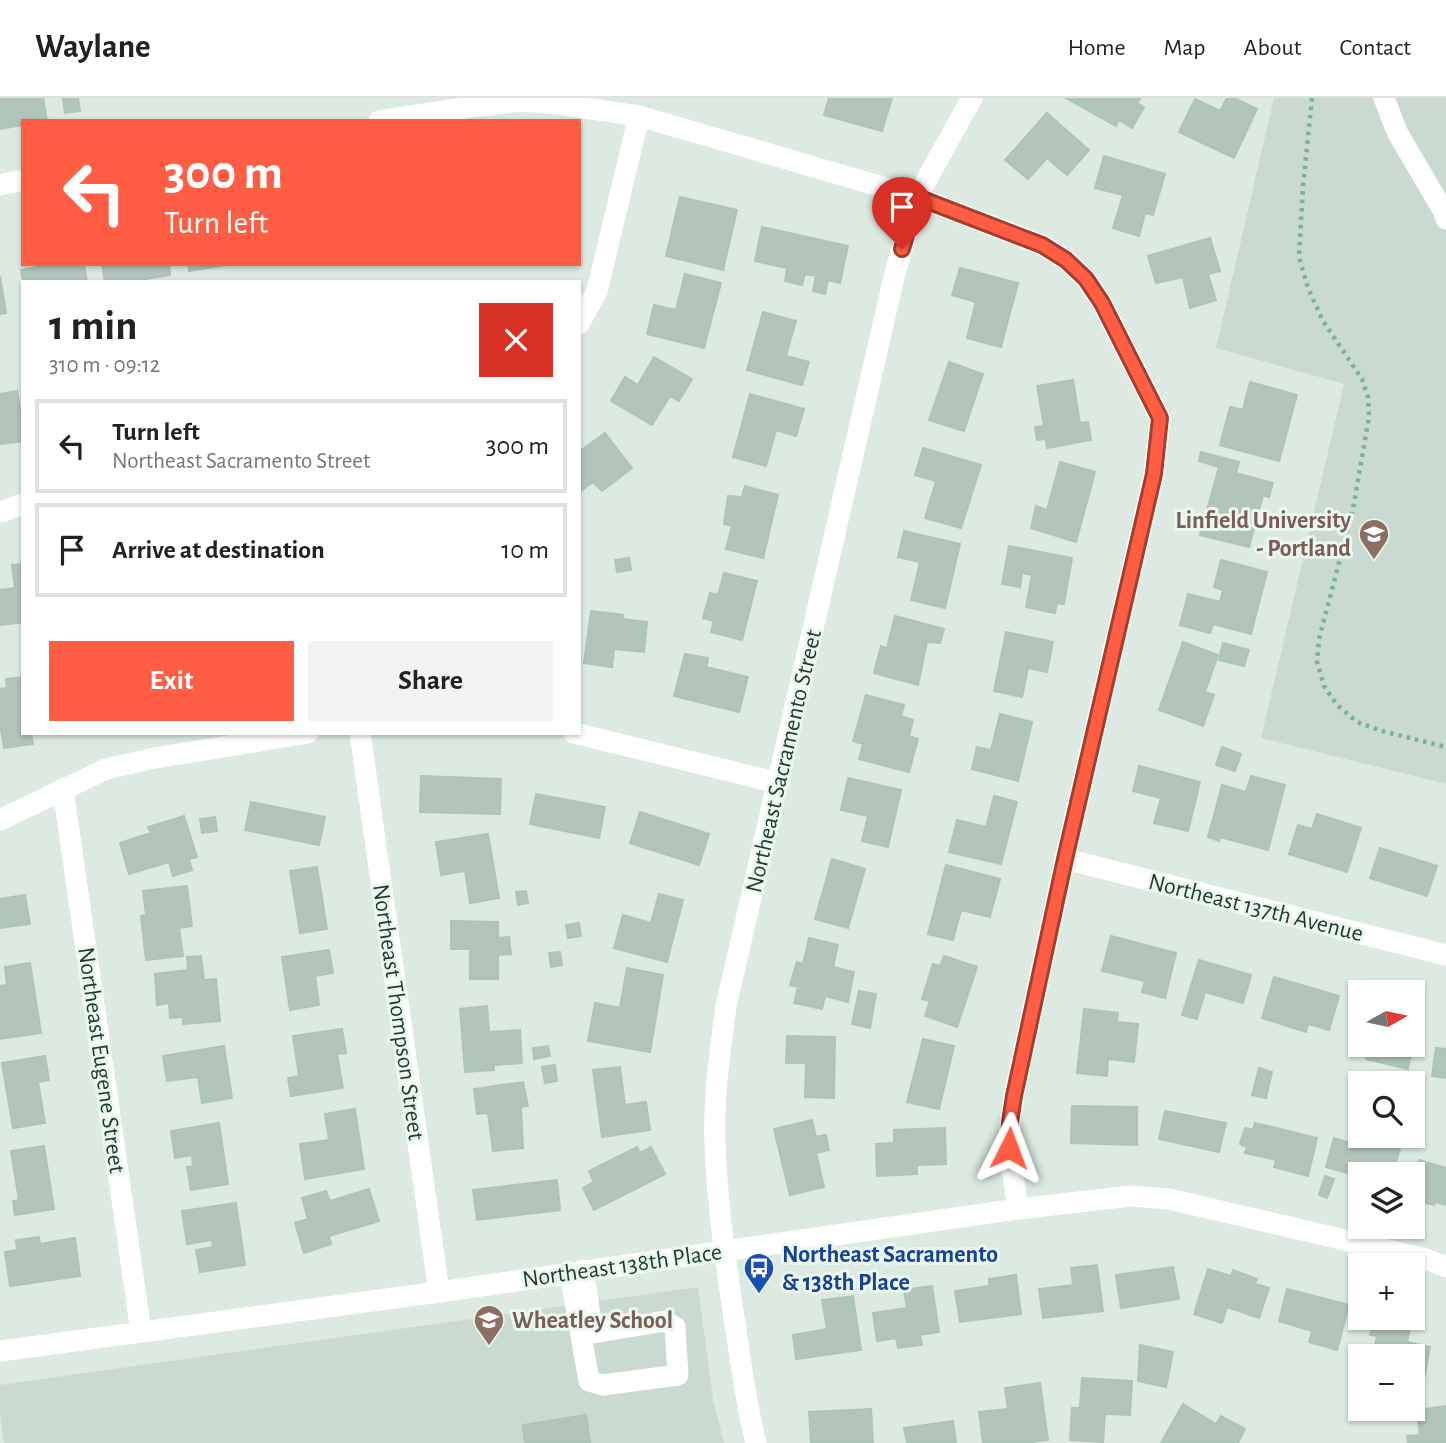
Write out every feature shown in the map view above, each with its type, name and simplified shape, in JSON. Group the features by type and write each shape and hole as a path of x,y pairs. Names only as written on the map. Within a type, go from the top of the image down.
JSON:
{"street":[{"name":"Northeast Sacramento Street","path":"756,1443 746,1401 724,1250 715,1145 719,1056 726,1006 895,272 917,197 972,98"},
{"path":"1384,98 1397,132 1446,219"},
{"path":"392,119 521,101 639,116 917,197 1042,245 1066,260 1086,279 1102,303 1160,418 1154,474 1065,859 1014,1096 1009,1148 1018,1209"},
{"path":"581,320 597,292 639,116"},
{"path":"0,185 21,180"},
{"path":"0,512 21,505"},
{"path":"0,820 106,769 126,763 297,735"},
{"name":"Northeast Thompson Street","path":"360,735 439,1292"},
{"path":"581,735 779,783"},
{"name":"Northeast Eugene Street","path":"63,789 141,1332"},
{"name":"Northeast 137th Avenue","path":"1065,859 1446,955"},
{"name":"Northeast 138th Place","path":"0,1351 439,1292 1018,1209 1131,1196 1169,1199 1426,1259 1446,1267"},
{"path":"577,1271 593,1333 664,1321 675,1327 678,1375 603,1385 589,1381 577,1271"}],"path":[{"path":"1312,98 1299,257 1308,288 1323,321 1362,379 1368,397 1369,417 1353,509 1319,639 1317,662 1324,686 1337,705 1357,722 1382,732 1446,747"}],"shaded area":[{"name":"Linfield University - Portland","path":"1274,98 1446,98 1446,784 1261,738 1344,384 1216,348"},
{"name":"Wheatley School","path":"698,1287 713,1399 724,1443 4,1443 0,1385"}],"building":[{"path":"0,98 43,98 47,119 21,119 21,125 0,129"},
{"path":"63,98 78,98 80,111 65,113"},
{"path":"829,98 892,98 882,131 824,115"},
{"path":"1066,98 1138,98 1140,99 1137,103 1144,107 1132,128 1119,120 1116,126"},
{"path":"1227,98 1234,98 1257,109 1234,158 1179,132 1195,99 1220,111"},
{"path":"1047,113 1089,150 1067,175 1047,158 1028,179 1005,160"},
{"path":"1104,156 1165,174 1153,215 1145,213 1139,236 1113,228 1123,195 1095,188"},
{"path":"680,197 737,210 723,270 666,256"},
{"path":"762,227 848,246 840,283 828,280 825,294 813,291 816,276 805,274 802,285 785,281 787,268 755,261"},
{"path":"1210,238 1220,271 1208,274 1216,300 1190,308 1183,277 1156,283 1148,256"},
{"path":"43,266 84,266 87,280 23,280 21,270"},
{"path":"102,266 169,266 170,275 139,280 105,280"},
{"path":"188,266 220,266 189,271"},
{"path":"960,268 1018,283 1001,347 967,338 976,302 952,295"},
{"path":"685,274 721,283 704,348 647,334 654,305 676,310"},
{"path":"0,276 6,313 0,314"},
{"path":"763,312 796,321 786,356 809,362 802,385 747,370"},
{"path":"654,357 692,379 679,401 670,396 652,425 611,401 625,377 638,385"},
{"path":"949,362 983,374 964,431 929,420"},
{"path":"1073,380 1080,423 1088,422 1091,440 1047,448 1046,439 1037,440 1035,427 1044,426 1037,386"},
{"path":"1250,382 1297,395 1279,461 1220,445 1230,407 1243,410"},
{"path":"17,391 21,441 0,444 0,394"},
{"path":"750,394 804,409 796,436 776,430 766,466 733,457"},
{"path":"605,433 632,468 602,491 593,482 581,491 581,451"},
{"path":"923,448 981,465 961,528 925,518 936,481 915,475"},
{"path":"1201,452 1239,462 1236,473 1273,483 1269,497 1263,495 1249,547 1200,535 1219,467 1199,461"},
{"path":"1060,462 1095,472 1076,542 1031,528 1036,506 1047,510"},
{"path":"745,486 778,495 763,558 726,549 732,526 724,524 728,496 742,497"},
{"path":"904,531 960,544 945,608 911,600 920,562 898,557"},
{"path":"1009,546 1072,558 1064,604 1057,603 1055,613 1026,607 1032,575 1022,573 1020,587 1002,584"},
{"path":"629,558 631,570 617,572 615,560"},
{"path":"1221,560 1267,572 1251,634 1213,624 1210,633 1180,625 1188,594 1220,602 1223,590 1214,587"},
{"path":"21,564 21,622 0,625 0,590 15,588 12,565"},
{"path":"724,573 757,581 742,640 711,632 714,621 703,618 710,593 718,595"},
{"path":"591,611 623,615 623,619 647,622 644,652 614,649 612,667 584,663"},
{"path":"895,616 944,629 940,643 927,642 918,685 874,673 881,646 887,648"},
{"path":"1006,632 1053,642 1047,672 1028,668 1022,697 994,691"},
{"path":"1183,642 1218,655 1205,692 1214,695 1203,726 1159,710"},
{"path":"1223,643 1249,650 1244,666 1219,660"},
{"path":"685,654 708,658 706,667 748,677 739,712 674,696"},
{"path":"21,677 21,735 31,735 33,744 4,748 0,724 0,689 7,688 6,679"},
{"path":"866,695 904,705 901,716 913,720 909,736 918,739 909,772 859,759 863,744 853,741"},
{"path":"1000,714 1032,722 1018,781 972,769 977,747 991,750"},
{"path":"1222,747 1241,754 1235,771 1216,765"},
{"path":"1139,766 1200,782 1188,831 1154,823 1161,798 1133,791"},
{"path":"421,776 501,779 500,814 420,812"},
{"path":"1251,776 1285,785 1268,850 1220,837 1219,841 1208,837 1222,785 1246,792"},
{"path":"848,778 901,790 888,847 862,841 868,816 841,810"},
{"path":"536,794 605,807 599,838 530,824"},
{"path":"994,796 1017,802 1001,864 949,852 957,820 986,827"},
{"path":"251,802 325,817 319,845 245,830"},
{"path":"640,812 709,834 699,865 630,843"},
{"path":"1317,814 1361,828 1347,872 1289,854 1298,825 1312,829"},
{"path":"184,816 197,857 189,859 192,870 173,876 169,862 129,874 120,843 151,833 148,827"},
{"path":"215,817 217,831 202,833 200,819"},
{"path":"488,834 499,898 470,903 465,871 441,875 436,842"},
{"path":"1380,848 1437,866 1427,896 1370,878"},
{"path":"832,859 865,869 848,928 815,919"},
{"path":"946,865 1000,879 990,917 961,910 953,940 928,934"},
{"path":"317,867 327,929 300,933 290,871"},
{"path":"187,886 192,926 179,928 183,956 146,960 141,916 146,915 143,891"},
{"path":"526,891 528,903 518,905 516,892"},
{"path":"659,894 683,900 667,962 614,948 623,915 651,923"},
{"path":"25,895 30,924 0,928 0,899"},
{"path":"451,921 498,922 498,938 509,937 511,954 498,955 498,979 470,979 470,949 451,949"},
{"path":"579,923 581,936 568,938 566,925"},
{"path":"1111,936 1176,953 1165,998 1142,992 1145,981 1102,971"},
{"path":"809,938 838,945 833,967 854,972 848,1002 825,996 822,1009 794,1003 798,987 790,985 797,962 803,964"},
{"path":"329,950 333,973 315,976 319,1005 290,1010 282,957"},
{"path":"560,952 562,965 551,967 549,953"},
{"path":"201,956 204,980 216,979 220,1021 183,1024 183,1017 170,1018 169,1003 157,1005 155,974 188,970 187,957"},
{"path":"944,956 977,967 957,1027 925,1016 930,1001 922,999 933,964 940,966"},
{"path":"1199,960 1251,975 1243,1003 1205,992 1197,1019 1182,1015"},
{"path":"30,963 41,1033 0,1039 0,986 7,985 5,967"},
{"path":"627,968 663,975 650,1052 588,1041 595,1003 620,1008"},
{"path":"1274,977 1339,996 1329,1030 1308,1024 1306,1032 1262,1018"},
{"path":"859,991 876,994 870,1028 852,1024"},
{"path":"487,1006 489,1032 520,1030 522,1063 494,1065 494,1070 465,1072 460,1009"},
{"path":"1084,1009 1118,1013 1117,1022 1138,1024 1134,1062 1108,1059 1107,1076 1077,1073"},
{"path":"342,1029 346,1053 337,1054 343,1088 291,1096 288,1078 299,1076 293,1036"},
{"path":"787,1036 835,1037 834,1098 805,1097 806,1063 786,1063"},
{"path":"923,1039 954,1046 939,1109 907,1102"},
{"path":"224,1046 232,1098 202,1103 198,1077 167,1081 163,1056"},
{"path":"548,1046 550,1056 534,1059 533,1048"},
{"path":"1436,1048 1446,1049 1446,1078 1432,1076"},
{"path":"45,1056 49,1080 38,1082 45,1123 13,1128 2,1063"},
{"path":"1366,1057 1411,1057 1408,1069"},
{"path":"555,1065 557,1081 545,1083 542,1067"},
{"path":"620,1067 625,1105 646,1102 650,1130 602,1137 593,1070"},
{"path":"1259,1068 1272,1072 1266,1098 1252,1095"},
{"path":"523,1082 528,1106 521,1107 523,1148 493,1151 488,1113 477,1114 474,1089"},
{"path":"1072,1106 1137,1107 1137,1145 1071,1143"},
{"path":"355,1109 364,1169 305,1179 300,1144 329,1140 325,1114"},
{"path":"1165,1111 1226,1123 1219,1152 1159,1139"},
{"path":"812,1120 816,1137 826,1135 829,1150 816,1153 824,1187 790,1195 774,1129"},
{"path":"219,1123 228,1184 191,1190 187,1167 193,1166 192,1155 175,1158 171,1131"},
{"path":"1255,1123 1317,1138 1308,1176 1274,1167 1276,1160 1245,1153 1247,1147 1240,1144 1245,1128 1253,1130"},
{"path":"945,1128 946,1164 917,1165 917,1174 877,1176 876,1144 894,1143 894,1130"},
{"path":"1334,1138 1348,1142 1348,1148 1400,1148 1396,1162 1348,1162 1348,1173 1326,1167"},
{"path":"44,1146 54,1209 15,1215 13,1201 19,1200 11,1151"},
{"path":"637,1147 640,1153 651,1147 665,1174 594,1210 583,1188 594,1182 589,1171"},
{"path":"1419,1160 1446,1168 1446,1205 1425,1203 1425,1162"},
{"path":"1325,1176 1334,1179 1327,1198 1319,1195"},
{"path":"557,1180 560,1210 477,1220 473,1190"},
{"path":"369,1189 379,1221 329,1236 331,1244 304,1253 295,1223 308,1219 302,1198 326,1191 330,1201"},
{"path":"236,1203 245,1265 200,1272 196,1250 213,1247 212,1240 187,1244 182,1211"},
{"path":"39,1237 40,1244 75,1238 80,1276 10,1286 5,1252 17,1250 16,1240"},
{"path":"1097,1265 1103,1311 1043,1318 1039,1289 1073,1285 1071,1268"},
{"path":"1173,1267 1179,1299 1121,1308 1116,1275"},
{"path":"1208,1269 1231,1276 1233,1270 1257,1279 1255,1284 1269,1288 1259,1318 1227,1307 1222,1323 1194,1314"},
{"path":"1016,1275 1021,1314 960,1322 955,1291 989,1286 989,1279"},
{"path":"932,1286 939,1332 920,1335 922,1345 898,1348 896,1338 877,1341 873,1313 907,1308 904,1290"},
{"path":"1287,1289 1348,1305 1337,1350 1309,1342 1312,1331 1279,1321"},
{"path":"853,1296 861,1350 796,1359 793,1335 827,1329 822,1300"},
{"path":"1371,1330 1410,1330 1407,1342 1416,1344 1375,1344 1377,1336 1370,1335"},
{"path":"1140,1345 1173,1352 1166,1387 1138,1381"},
{"path":"1425,1346 1430,1347 1425,1374"},
{"path":"1082,1378 1132,1381 1130,1415 1105,1414 1103,1442 1070,1440 1072,1408 1080,1408"},
{"path":"1040,1383 1048,1440 983,1443 979,1412 1008,1409 1005,1388"},
{"path":"1183,1404 1216,1424 1221,1416 1245,1429 1238,1443 1161,1443"},
{"path":"1446,1406 1446,1443 1408,1443 1407,1436 1420,1435 1418,1421 1425,1421 1425,1409"},
{"path":"871,1409 873,1443 811,1443 809,1412"},
{"path":"586,1415 590,1443 525,1443 523,1425"},
{"path":"953,1421 956,1443 907,1443 904,1428"}],"place":[{"name":"Linfield University - Portland","path":"1374,561"},
{"name":"Northeast Sacramento & 138th Place","path":"759,1295"},
{"name":"Wheatley School","path":"489,1347"}],"route":[{"path":"902,249 917,197 1042,245 1066,260 1086,279 1102,303 1160,418 1154,474 1065,859 1014,1096 1009,1148"}]}
